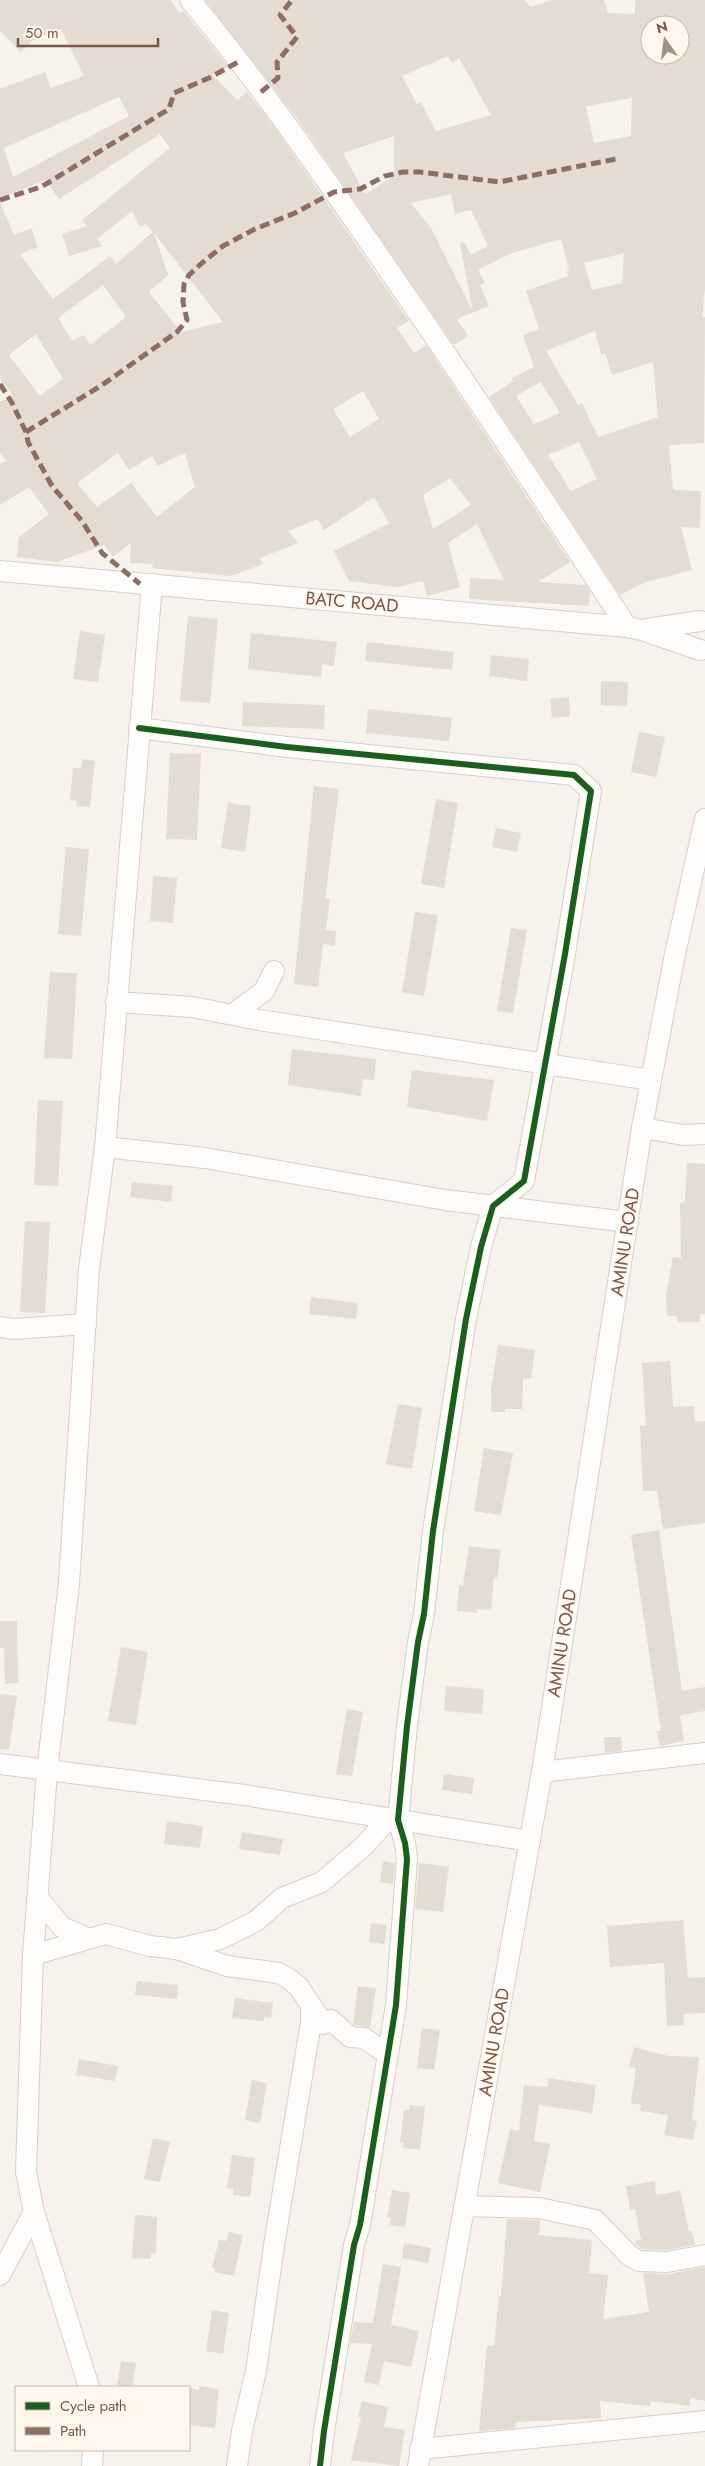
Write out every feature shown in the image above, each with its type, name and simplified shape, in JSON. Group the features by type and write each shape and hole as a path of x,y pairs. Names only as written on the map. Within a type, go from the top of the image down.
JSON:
{"street":[{"path":"190,0 240,61 359,228 635,628 703,618"},
{"name":"BATC ROAD","path":"0,571 635,628 702,653"},
{"path":"89,2386 34,2212 26,2172 33,1955 47,1771 69,1583 89,1269 105,1147 152,584"},
{"path":"702,653 697,631 703,618"},
{"path":"139,728 287,747 574,775 584,782 591,791 565,954 524,1181 493,1206 481,1247 466,1319 449,1424 433,1531 424,1614 418,1642 393,1819 405,1843 407,1858 396,2005 360,2225 354,2245 320,2466"},
{"name":"AMINU ROAD","path":"419,2458 542,1772 642,1128 674,960 705,819"},
{"path":"233,1014 264,991 274,972"},
{"path":"116,1002 192,1007 651,1080"},
{"path":"642,1128 684,1135 705,1134"},
{"path":"105,1147 205,1158 332,1178 445,1200 628,1222"},
{"path":"0,1327 13,1329 86,1324"},
{"path":"542,1772 705,1753"},
{"path":"0,1764 244,1795 530,1841"},
{"path":"177,1949 220,1939 256,1921 282,1898 322,1882 393,1819"},
{"path":"38,1898 62,1927 87,1938"},
{"path":"33,1955 106,1934 150,1946 177,1949 227,1966 278,1973 299,1987 315,2017 275,2239 256,2371 242,2431 237,2466"},
{"path":"315,2017 331,2020 350,2037 364,2038 387,2054"},
{"path":"464,2206 539,2208 595,2220 630,2256 639,2261 667,2262 705,2255"},
{"path":"0,2275 34,2212"},
{"path":"419,2458 705,2421"},
{"path":"92,2466 94,2451"}],"building":[{"path":"0,0 171,0 179,13 183,11 229,67 212,74 237,100 247,92 277,131 409,321 397,328 414,353 426,345 570,562 538,582 586,585 590,592 589,606 469,599 470,578 504,580 477,524 448,543 460,587 427,596 423,581 397,587 349,581 334,551 389,523 374,497 324,530 318,519 288,531 298,543 260,558 263,564 231,576 152,568 153,564 130,563 131,543 113,557 104,545 57,562 17,557 19,537 49,514 29,487 0,505 0,464 6,461 0,452 0,402 13,396 0,378 0,202 14,235 31,228 38,247 20,254 53,299 110,256 116,264 153,232 146,224 140,227 132,211 97,239 102,246 69,256 62,234 87,226 82,220 170,148 160,134 59,199 46,180 0,198 0,89 45,72 51,88 84,76 61,29 32,41 21,52 0,31","holes":["119,97 129,116 13,177 4,148","154,233 223,322 181,332 149,292 168,275","103,285 126,317 90,345 84,335 72,341 58,318","36,334 63,379 40,396 9,355","363,391 379,419 350,437 333,409","118,453 129,470 152,456 158,466 185,453 195,487 157,517 131,483 97,507 77,483","450,478 471,505 433,529 423,495"]},
{"path":"205,0 525,0 530,7 552,0 604,0 608,13 635,14 635,0 705,0 705,288 702,317 705,317 704,443 669,445 673,490 701,491 700,528 681,527 692,570 646,582 620,595 489,397 513,381 512,378 534,367 523,335 539,329 526,291 568,276 567,271 569,270 561,239 509,254 478,270 485,283 480,285 489,306 457,319 468,336 454,345 296,117","holes":["448,56 452,63 459,58 491,115 436,131 421,102 417,104 402,76","632,98 631,136 594,143 586,106","394,136 394,176 365,194 343,153","451,194 455,214 471,210 488,246 471,255 464,242 460,244 473,312 431,228 411,203","624,253 622,283 592,290 584,263","595,331 601,354 605,353 612,375 653,362 658,417 598,437 582,403 578,405 546,351","541,382 560,413 534,424 516,396","579,442 597,479 571,491 548,455"]},
{"path":"188,616 218,619 210,703 180,701"},
{"path":"80,631 105,635 98,682 73,679"},
{"path":"251,633 337,642 334,666 322,664 321,677 248,669"},
{"path":"367,642 454,652 452,670 365,661"},
{"path":"491,655 529,659 527,681 489,676"},
{"path":"601,681 628,682 627,706 601,705"},
{"path":"569,697 570,716 552,718 550,699"},
{"path":"243,702 325,705 324,729 242,726"},
{"path":"368,709 452,718 449,741 366,733"},
{"path":"639,732 665,737 656,777 631,772"},
{"path":"170,753 201,754 197,840 166,839"},
{"path":"83,759 95,761 90,807 76,806 77,801 70,800 73,768 81,768"},
{"path":"314,786 339,789 325,899 330,899 326,930 336,931 335,946 323,944 318,987 294,984"},
{"path":"436,799 458,803 444,888 421,884"},
{"path":"228,803 251,806 245,852 221,848"},
{"path":"496,828 521,833 517,852 492,847"},
{"path":"66,847 89,849 81,936 58,934"},
{"path":"153,876 177,878 173,923 150,921"},
{"path":"415,912 438,915 424,996 402,992"},
{"path":"511,928 527,930 513,1013 497,1011"},
{"path":"50,972 77,973 72,1059 44,1058"},
{"path":"292,1049 376,1059 374,1080 363,1079 361,1096 288,1085"},
{"path":"412,1070 494,1080 487,1121 407,1107"},
{"path":"38,1100 63,1101 58,1186 34,1185"},
{"path":"687,1163 705,1164 705,1314 700,1314 700,1322 677,1322 677,1316 667,1316 666,1295 673,1257 681,1258 680,1203 685,1202"},
{"path":"132,1182 173,1186 171,1202 130,1197"},
{"path":"25,1221 50,1222 45,1313 20,1312"},
{"path":"311,1297 358,1303 356,1319 309,1314"},
{"path":"498,1345 535,1350 531,1379 523,1378 522,1409 505,1409 505,1412 491,1412 491,1390"},
{"path":"670,1361 673,1407 694,1406 695,1422 705,1421 705,1523 663,1529 657,1491 643,1491 640,1426 646,1426 642,1363"},
{"path":"398,1404 422,1408 412,1469 386,1464"},
{"path":"484,1448 513,1453 501,1515 474,1511"},
{"path":"659,1530 682,1691 705,1687 705,1711 680,1715 684,1741 660,1746 657,1731 661,1731 631,1535"},
{"path":"469,1546 501,1550 497,1578 494,1577 491,1610 477,1609 477,1613 457,1611 459,1585 463,1586"},
{"path":"0,1621 17,1621 18,1683 5,1684 4,1648 0,1648"},
{"path":"121,1647 148,1652 136,1725 108,1721"},
{"path":"446,1686 484,1689 482,1714 444,1711"},
{"path":"0,1694 17,1696 9,1750 0,1749"},
{"path":"347,1709 363,1712 352,1776 336,1774"},
{"path":"604,1737 621,1737 622,1751 605,1753"},
{"path":"444,1774 474,1778 472,1794 442,1790"},
{"path":"167,1821 203,1826 200,1848 164,1844"},
{"path":"242,1832 283,1839 280,1855 239,1849"},
{"path":"383,1861 395,1863 393,1884 380,1882"},
{"path":"419,1863 449,1867 443,1912 415,1909"},
{"path":"683,1920 688,1978 705,1977 705,2013 683,2014 684,2025 667,2026 664,1963 610,1967 607,1926"},
{"path":"371,1923 387,1925 384,1944 369,1942"},
{"path":"137,1981 178,1985 177,1999 135,1995"},
{"path":"358,1986 376,1988 370,2028 353,2024"},
{"path":"235,1998 273,2003 271,2018 264,2017 264,2021 232,2018"},
{"path":"422,2028 440,2030 434,2070 417,2068"},
{"path":"634,2047 668,2056 699,2057 692,2120 697,2121 693,2140 664,2135 668,2115 640,2111 641,2105 631,2103 636,2068 629,2067"},
{"path":"79,2059 118,2066 115,2081 76,2075"},
{"path":"548,2078 596,2085 592,2113 539,2105 534,2141 550,2144 540,2192 498,2183 510,2129 519,2131 524,2085 548,2087"},
{"path":"252,2080 267,2083 260,2123 245,2120"},
{"path":"409,2105 425,2107 420,2149 403,2148 404,2142 400,2142 404,2110 409,2110"},
{"path":"153,2138 170,2142 160,2182 144,2179"},
{"path":"232,2155 255,2158 250,2197 233,2195 233,2189 227,2188"},
{"path":"655,2181 656,2195 680,2191 689,2231 692,2231 695,2245 666,2250 642,2249 635,2244 635,2241 641,2240 635,2209 630,2210 626,2186"},
{"path":"392,2190 410,2193 405,2227 390,2225 391,2218 387,2218"},
{"path":"135,2215 157,2217 156,2254 151,2253 151,2259 132,2258"},
{"path":"507,2219 540,2220 539,2235 592,2240 589,2273 608,2275 603,2319 649,2312 643,2273 669,2274 705,2267 705,2401 690,2398 690,2406 651,2401 650,2406 600,2401 601,2418 516,2422 515,2428 479,2431 487,2346 494,2346 499,2296 501,2296"},
{"path":"229,2232 243,2235 234,2276 214,2272 215,2268 212,2268 219,2240 226,2241"},
{"path":"404,2243 431,2248 428,2263 402,2258"},
{"path":"383,2264 401,2267 391,2325 419,2331 411,2367 384,2361 379,2385 364,2382 372,2344 350,2343 354,2322 373,2323"},
{"path":"212,2310 229,2313 223,2354 206,2351"},
{"path":"121,2361 136,2363 132,2386 117,2386"},
{"path":"199,2386 219,2389 215,2428 190,2425 190,2388 199,2390"},
{"path":"362,2401 388,2407 384,2427 405,2430 399,2466 351,2460 361,2417 358,2417"}],"marked path":[{"path":"261,92 278,78 277,62 297,37 280,15 292,0"},
{"path":"0,200 41,187 169,109 174,93 209,78 240,61"},
{"path":"26,432 102,385 177,332 187,320 183,302 184,284 189,275 223,246 255,229 295,213 334,192 360,189 385,176 403,172 420,172 499,182 616,159"},
{"path":"0,384 12,403 26,432 28,442 52,486 82,521 102,553 140,584"}],"cycle path":[{"path":"139,728 287,747 574,775 591,791 565,954 524,1181 493,1206 481,1247 466,1319 433,1531 424,1614 418,1642 407,1726 398,1820 405,1843 407,1859 396,2005 360,2225 354,2245 320,2466"}]}
